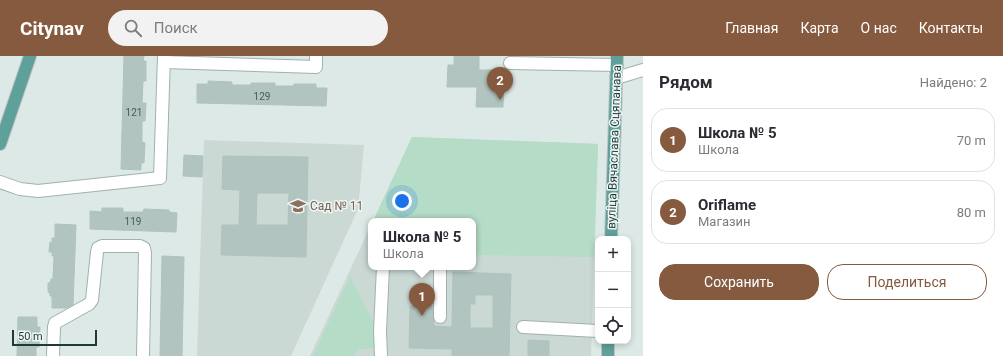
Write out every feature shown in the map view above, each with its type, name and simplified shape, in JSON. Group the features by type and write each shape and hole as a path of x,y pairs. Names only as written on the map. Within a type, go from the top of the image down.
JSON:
{"main road":[{"path":"0,144 30,56"},
{"name":"вуліца Вячаслава Сцяпанава","path":"611,236 617,61"},
{"path":"608,344 608,356"}],"lane":[{"path":"0,182 20,189 38,191 160,178 164,59 316,67 316,56"},
{"path":"510,63 617,61"},
{"path":"616,78 643,70"},
{"path":"54,356 55,323 89,304 92,300 98,248 102,246 140,246 144,248 145,253 143,356"},
{"path":"381,356 380,331 383,270"},
{"path":"440,270 440,317"},
{"path":"523,327 595,331"}],"shaded area":[{"path":"412,137 598,144 591,356 310,356 368,231 368,270 476,270 476,218 374,218"},
{"path":"204,140 364,145 358,209 291,356 197,356"}],"green space":[{"path":"412,137 598,144 594,257 476,255 476,218 374,218"},
{"path":"350,277 376,327 377,348 359,349 353,356 313,356"}],"building":[{"path":"124,56 144,56 143,61 146,61 146,81 143,81 142,103 146,103 145,121 142,121 142,142 145,143 144,163 141,163 141,170 121,169"},
{"path":"454,56 479,56 479,70 504,70 503,107 476,107 477,87 447,87 448,65 454,65"},
{"path":"208,81 232,82 232,85 251,85 251,83 275,83 275,86 316,84 316,88 327,88 326,106 197,103 197,84 208,84"},
{"path":"184,155 203,156 202,177 183,176"},
{"name":"Сад № 11","path":"223,156 308,157 306,257 221,255 222,225 239,225 240,190 222,189","holes":["257,193 289,193 288,225 256,225"]},
{"path":"102,208 123,208 123,212 143,212 144,209 169,210 169,212 177,213 176,232 90,229 90,211 102,212"},
{"path":"55,224 76,225 73,305 66,308 52,308 52,296 50,296 50,293 48,292 48,283 50,283 51,279 53,279 54,256 52,256 52,252 49,252 50,242 52,243 52,238 55,238"},
{"path":"162,256 184,257 182,356 160,356"},
{"path":"453,272 511,274 509,356 452,356 452,349 409,348 410,306 432,306 434,326 452,327","holes":["475,295 493,295 493,328 470,328 470,304 475,304"]},
{"path":"18,317 37,317 37,327 40,327 39,347 36,347 36,356 17,356"},
{"path":"528,340 549,341 549,356 528,356"}],"place":[{"name":"Oriflame","path":"500,100"},
{"name":"Сад № 11","path":"298,206"},
{"name":"Школа № 5","path":"422,316"}]}
